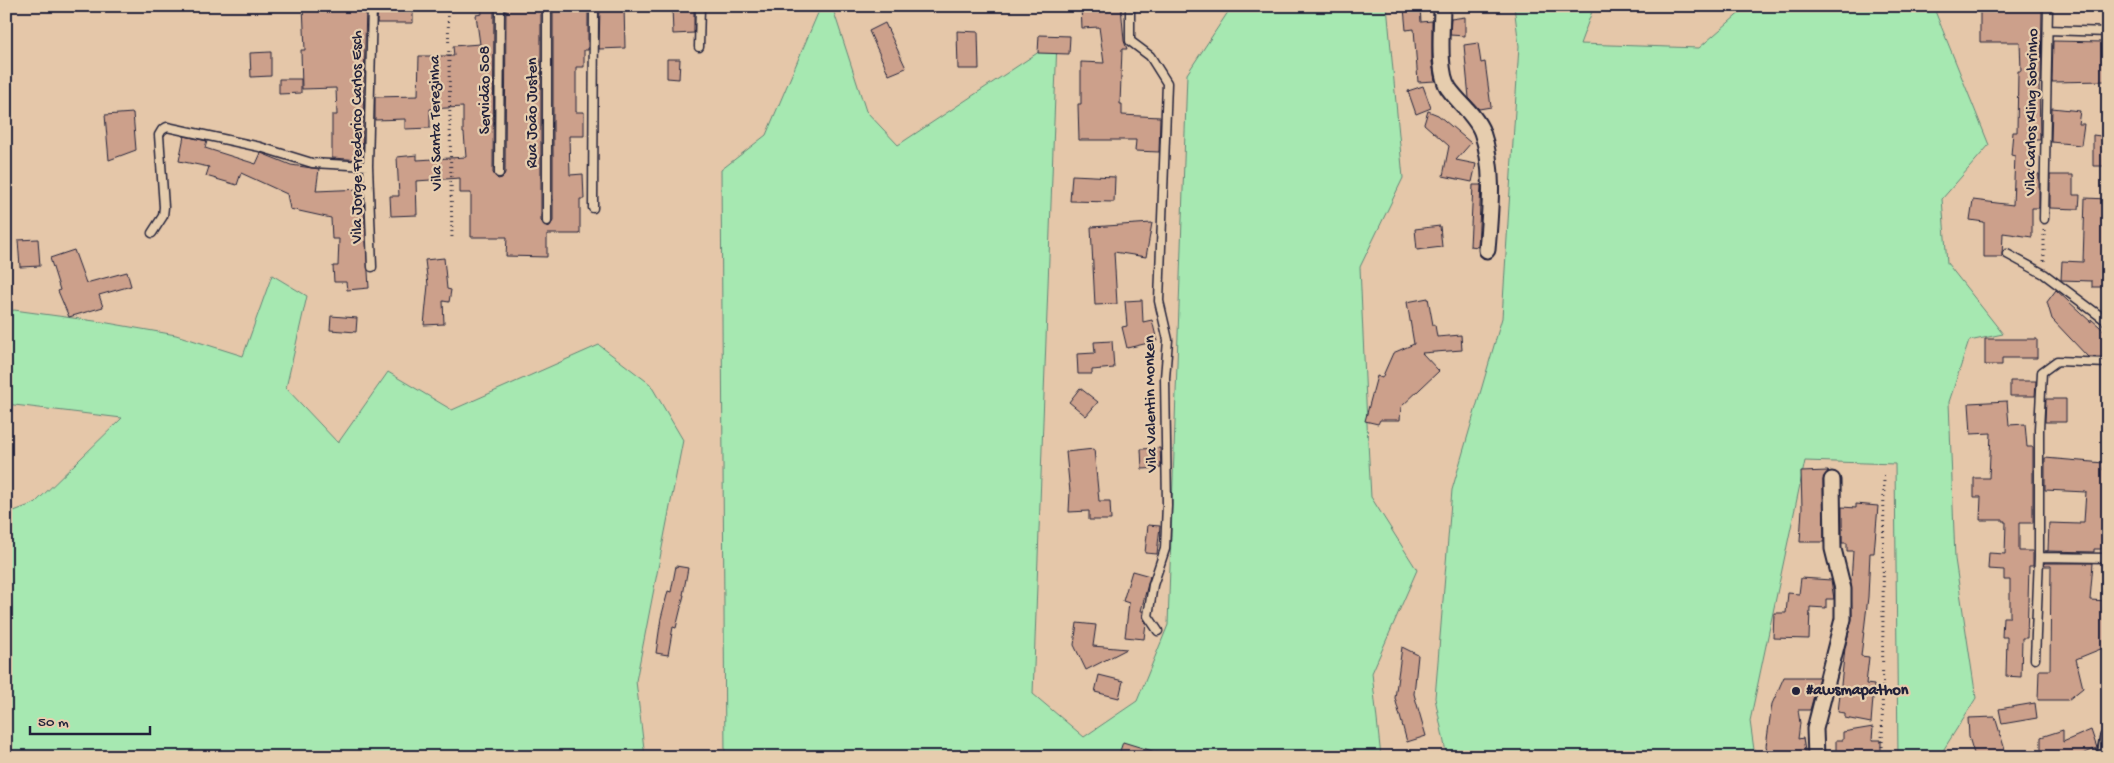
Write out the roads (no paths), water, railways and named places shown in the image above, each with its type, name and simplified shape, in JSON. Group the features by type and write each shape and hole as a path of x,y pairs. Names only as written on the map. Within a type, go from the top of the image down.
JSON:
{"street":[{"path":"1442,6 1443,76 1448,88 1481,129 1488,160 1490,205 1487,250"},
{"path":"1816,757 1814,729 1843,619 1843,590 1834,549 1832,480"},
{"path":"2105,757 2108,738"}],"lane":[{"name":"Vila Jorge Frederico Carlos Esch","path":"372,6 368,166 372,267"},
{"name":"Servidão 508","path":"499,173 500,6"},
{"name":"Rua João Justen","path":"547,6 547,221"},
{"path":"593,208 594,6"},
{"path":"699,47 700,6"},
{"name":"Vila Valentin Monken","path":"1130,6 1130,41 1150,56 1167,83 1159,300 1168,340 1166,378 1167,505 1165,549 1153,585 1148,616 1158,631"},
{"name":"Vila Carlos Kling Sobrinho","path":"2044,219 2048,6"},
{"path":"2048,30 2108,32"},
{"path":"152,234 163,216 159,135 167,127 260,147 312,163 368,166"},
{"path":"2008,254 2044,274 2108,322"},
{"path":"2035,659 2039,557 2039,429 2042,372 2057,361 2108,363"},
{"path":"2039,557 2108,558"}],"place":[{"name":"#awsmapathon","path":"1796,691"}]}
